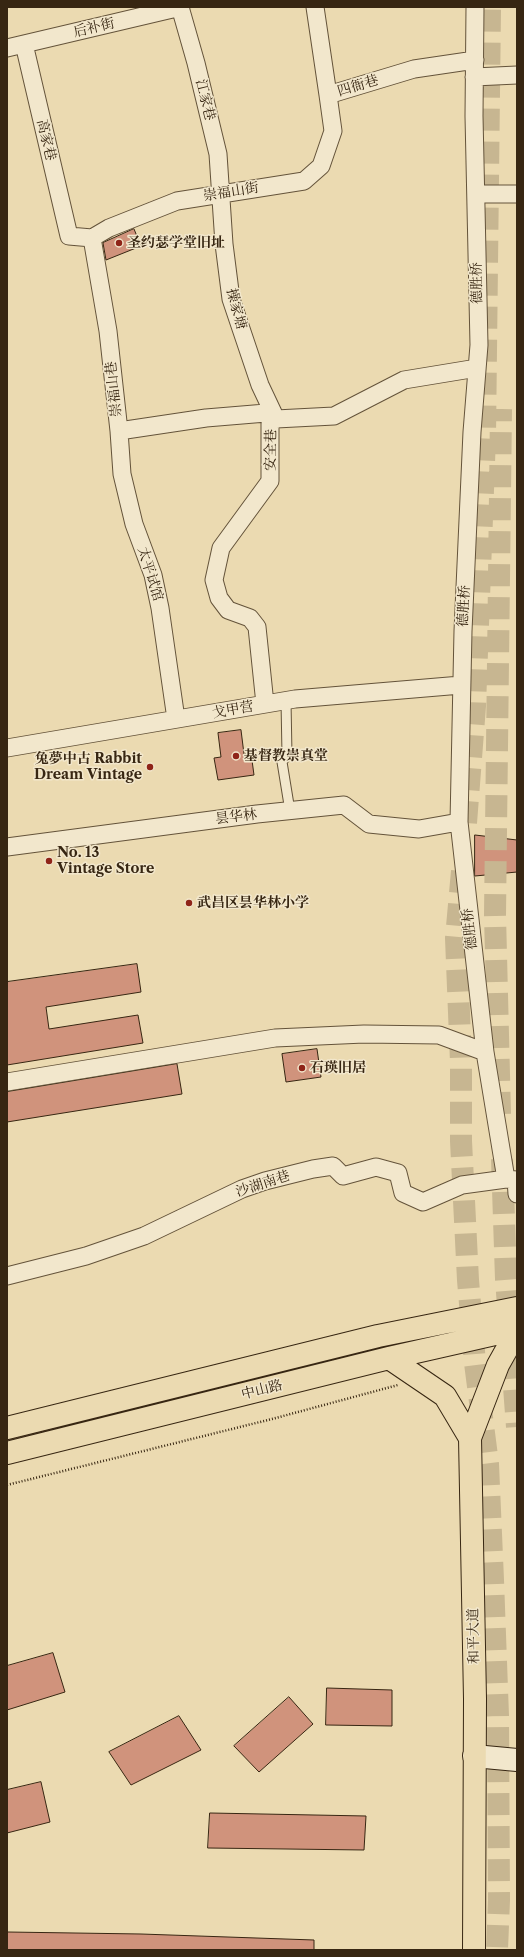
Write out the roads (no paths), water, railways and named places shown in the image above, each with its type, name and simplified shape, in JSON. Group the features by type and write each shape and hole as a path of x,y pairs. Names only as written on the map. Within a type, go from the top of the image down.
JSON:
{"main road":[{"name":"中山路","path":"7,1428 378,1336 517,1308"},
{"name":"中山路","path":"7,1453 389,1358 517,1330"},
{"path":"470,1438 498,1365 517,1330"},
{"name":"和平大道","path":"389,1358 445,1396 470,1438 475,1691 474,1950"}],"street":[{"name":"后补街","path":"7,48 180,7"},
{"name":"江家巷","path":"180,7 196,63 218,154 222,194"},
{"name":"四衙巷","path":"315,7 328,95 414,69 475,60"},
{"name":"德胜桥","path":"475,7 474,116 479,345 468,526 459,822 485,1052 506,1178"},
{"name":"高家巷","path":"24,44 70,236 92,238"},
{"path":"474,77 517,75"},
{"name":"崇福山街","path":"92,238 109,228 178,201 304,181 321,166 333,131 328,95"},
{"name":"操家塘","path":"222,194 224,244 231,299 260,385 276,419"},
{"path":"479,194 517,194"},
{"name":"崇福山巷","path":"92,238 108,331 119,431 191,419 266,413 276,419"},
{"name":"安全巷","path":"265,704 257,627 250,618 228,610 219,598 214,580 221,548 270,481 270,424 276,419 334,416 404,380 477,368"},
{"name":"太平试馆","path":"119,431 122,474 134,524 152,575 160,608 176,719"},
{"name":"戈甲营","path":"7,748 286,701 462,685"},
{"name":"昙华林","path":"7,847 344,805 369,824 419,829 459,822"},
{"path":"7,1082 275,1038 364,1034 439,1035 485,1052"},
{"name":"沙湖南巷","path":"7,1276 86,1256 144,1236 242,1189 313,1169 333,1166 343,1176 376,1168 398,1173 403,1193 423,1202 462,1185 506,1178"},
{"path":"506,1178 516,1180 517,1194"},
{"path":"474,1756 517,1760"}],"lane":[{"path":"286,701 287,756 282,762 290,811"}],"tunnel":[{"path":"466,823 475,706 485,436 490,7"},
{"path":"500,1114 495,915 501,409"},
{"path":"462,871 456,938 461,1062 461,1141 468,1280 475,1363 488,1464 498,1716 499,1900 497,1950"},
{"path":"502,1159 506,1279 517,1427"}],"place":[{"name":"圣约瑟学堂旧址","path":"119,243"},
{"name":"基督教崇真堂","path":"236,756"},
{"name":"兔夢中古 Rabbit Dream Vintage","path":"150,767"},
{"name":"No. 13 Vintage Store","path":"49,861"},
{"name":"武昌区昙华林小学","path":"189,903"},
{"name":"石瑛旧居","path":"302,1068"}]}
